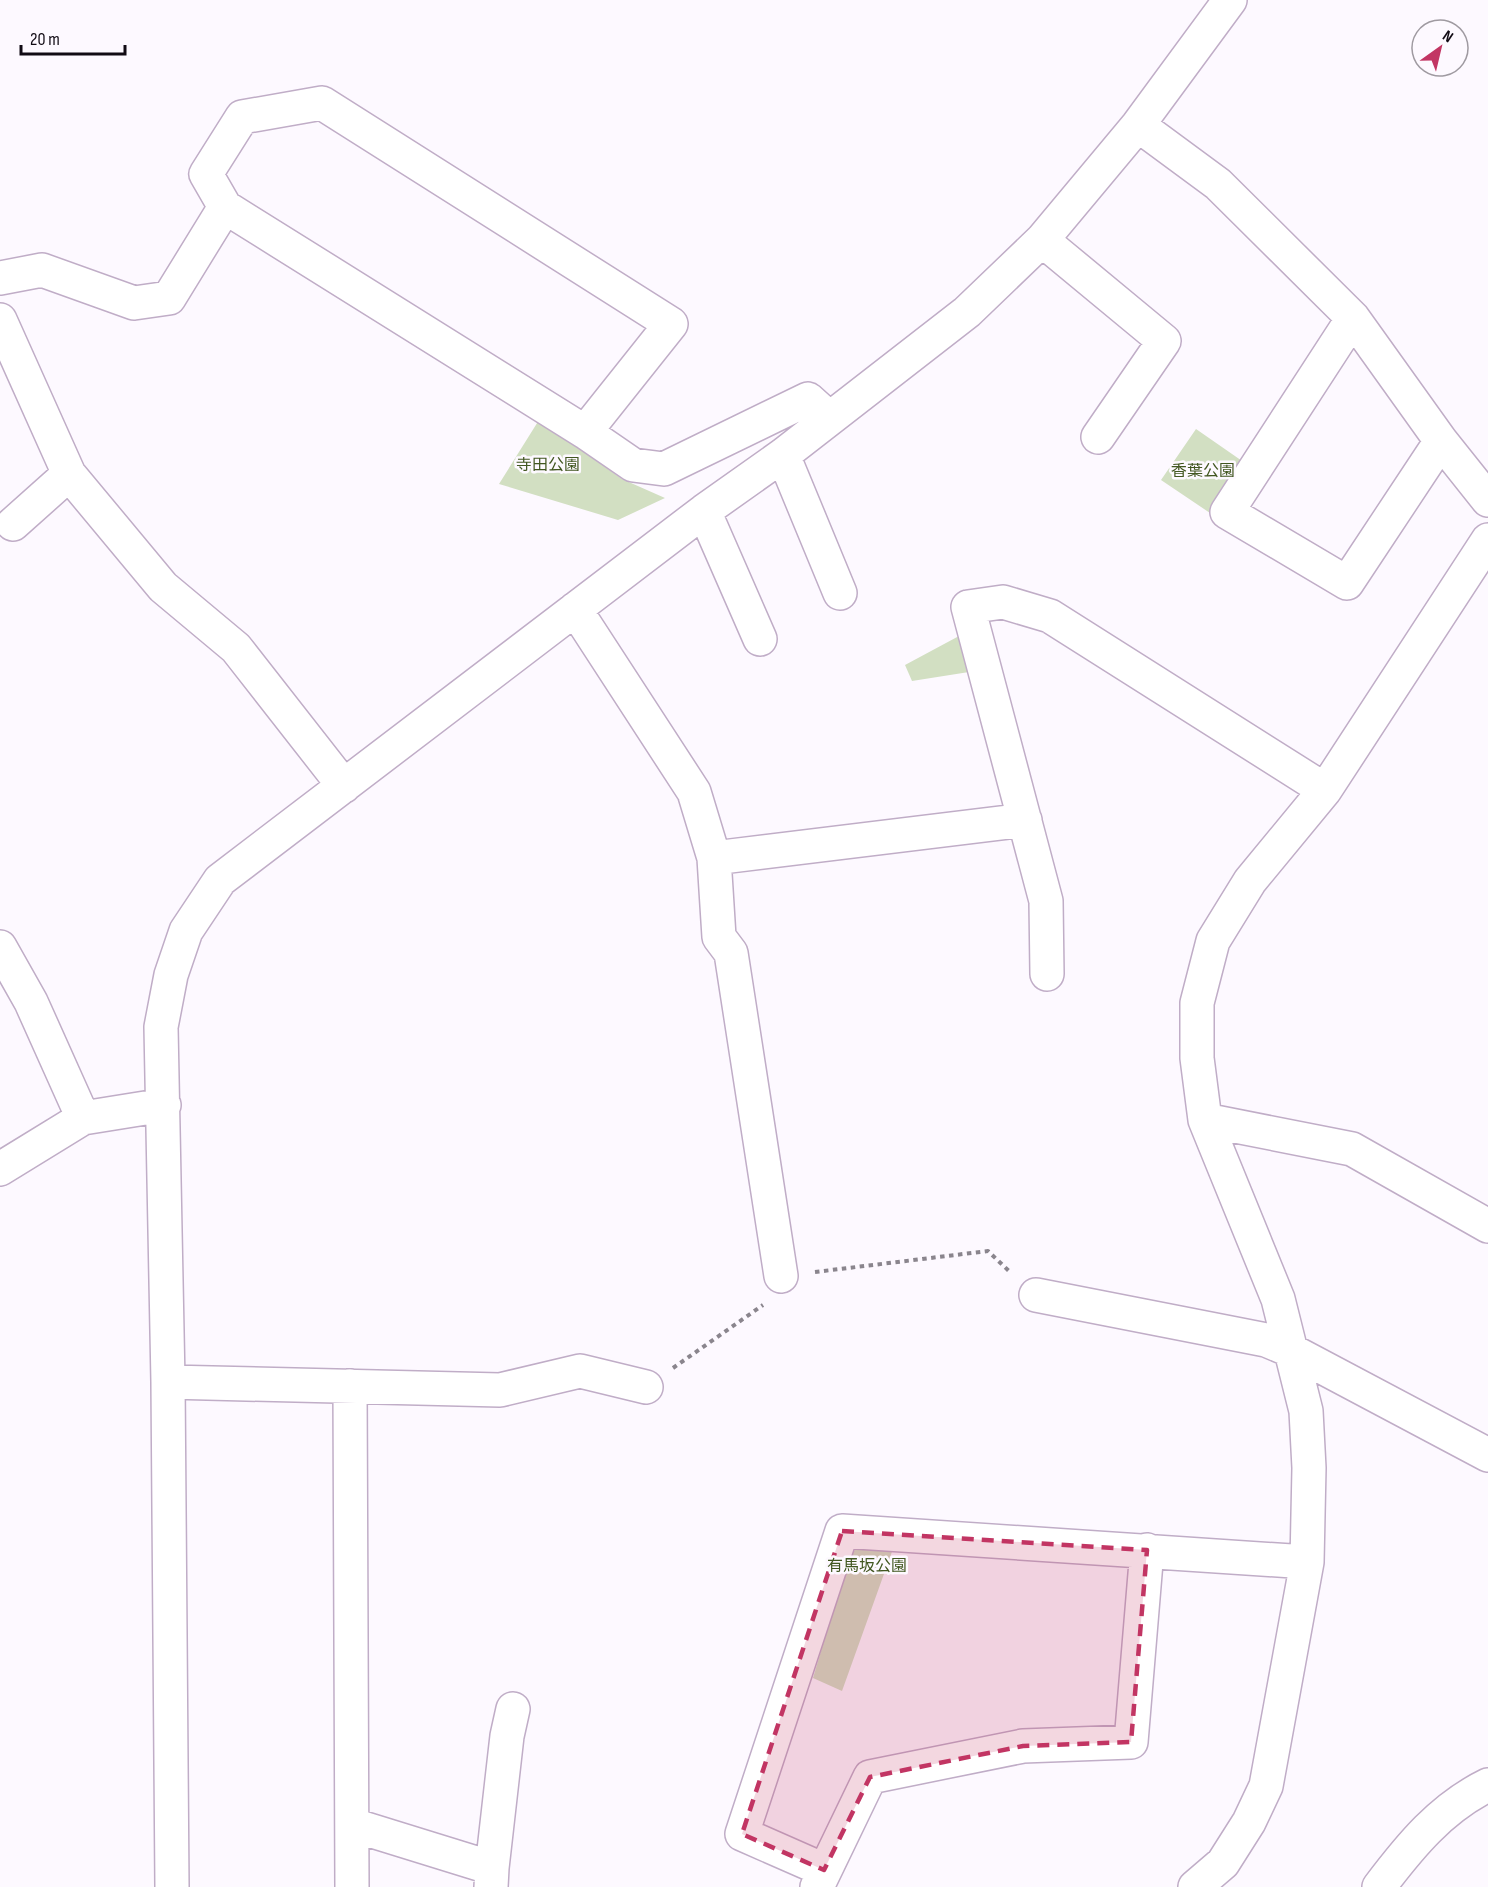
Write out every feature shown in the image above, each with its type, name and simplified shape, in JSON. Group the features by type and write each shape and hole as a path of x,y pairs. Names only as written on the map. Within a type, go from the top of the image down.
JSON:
{"street":[{"path":"172,1887 168,1383 161,1027 171,975 186,931 220,880 704,511 783,455 967,312 1042,240 1138,125 1230,0"},
{"path":"585,432 671,324 322,103 242,117 206,174 225,207 585,432 633,465 664,470 808,399 829,418"},
{"path":"1138,125 1218,184 1353,318 1441,441 1488,500"},
{"path":"0,278 42,270 134,303 169,298 225,207"},
{"path":"1042,240 1164,340 1098,437"},
{"path":"1353,318 1227,512 1347,583 1441,441"},
{"path":"0,320 69,474 163,587 236,648 344,786"},
{"path":"783,455 840,593"},
{"path":"13,525 69,474"},
{"path":"704,511 760,639"},
{"path":"1195,1887 1223,1863 1249,1822 1266,1786 1307,1562 1309,1468 1306,1410 1293,1351 1278,1299 1205,1120 1197,1058 1197,1003 1213,941 1250,881 1325,790 1488,540"},
{"path":"1047,974 1046,901 968,608 1003,602 1050,616 1325,790"},
{"path":"575,609 694,792 714,858 719,937 731,953 781,1276"},
{"path":"714,858 1025,820"},
{"path":"0,947 31,1002 83,1118"},
{"path":"0,1169 83,1118 164,1106"},
{"path":"1205,1120 1352,1149 1488,1226"},
{"path":"1036,1295 1266,1340 1293,1351 1488,1455"},
{"path":"168,1383 500,1390 580,1371 646,1387"},
{"path":"350,1386 352,1887"},
{"path":"1146,1550 1131,1742 1023,1746 870,1777 820,1879 742,1834 842,1531 1146,1550 1307,1562"},
{"path":"353,1825 491,1878 507,1736 513,1709"},
{"path":"1379,1887 1411,1845 1440,1816 1488,1785"}],"path":[{"path":"646,1387 774,1297 781,1276 988,1251 1036,1295"}],"highlighted area":[{"path":"842,1531 1147,1550 1131,1742 1023,1746 870,1777 824,1870 742,1834"}],"green space":[{"name":"寺田公園","path":"539,420 622,479 665,498 618,520 499,484"},
{"name":"香葉公園","path":"1196,429 1245,463 1210,513 1161,480"},
{"path":"959,636 969,672 912,681 905,665"},
{"name":"有馬坂公園","path":"859,1545 894,1546 842,1691 813,1678 849,1557"}]}
